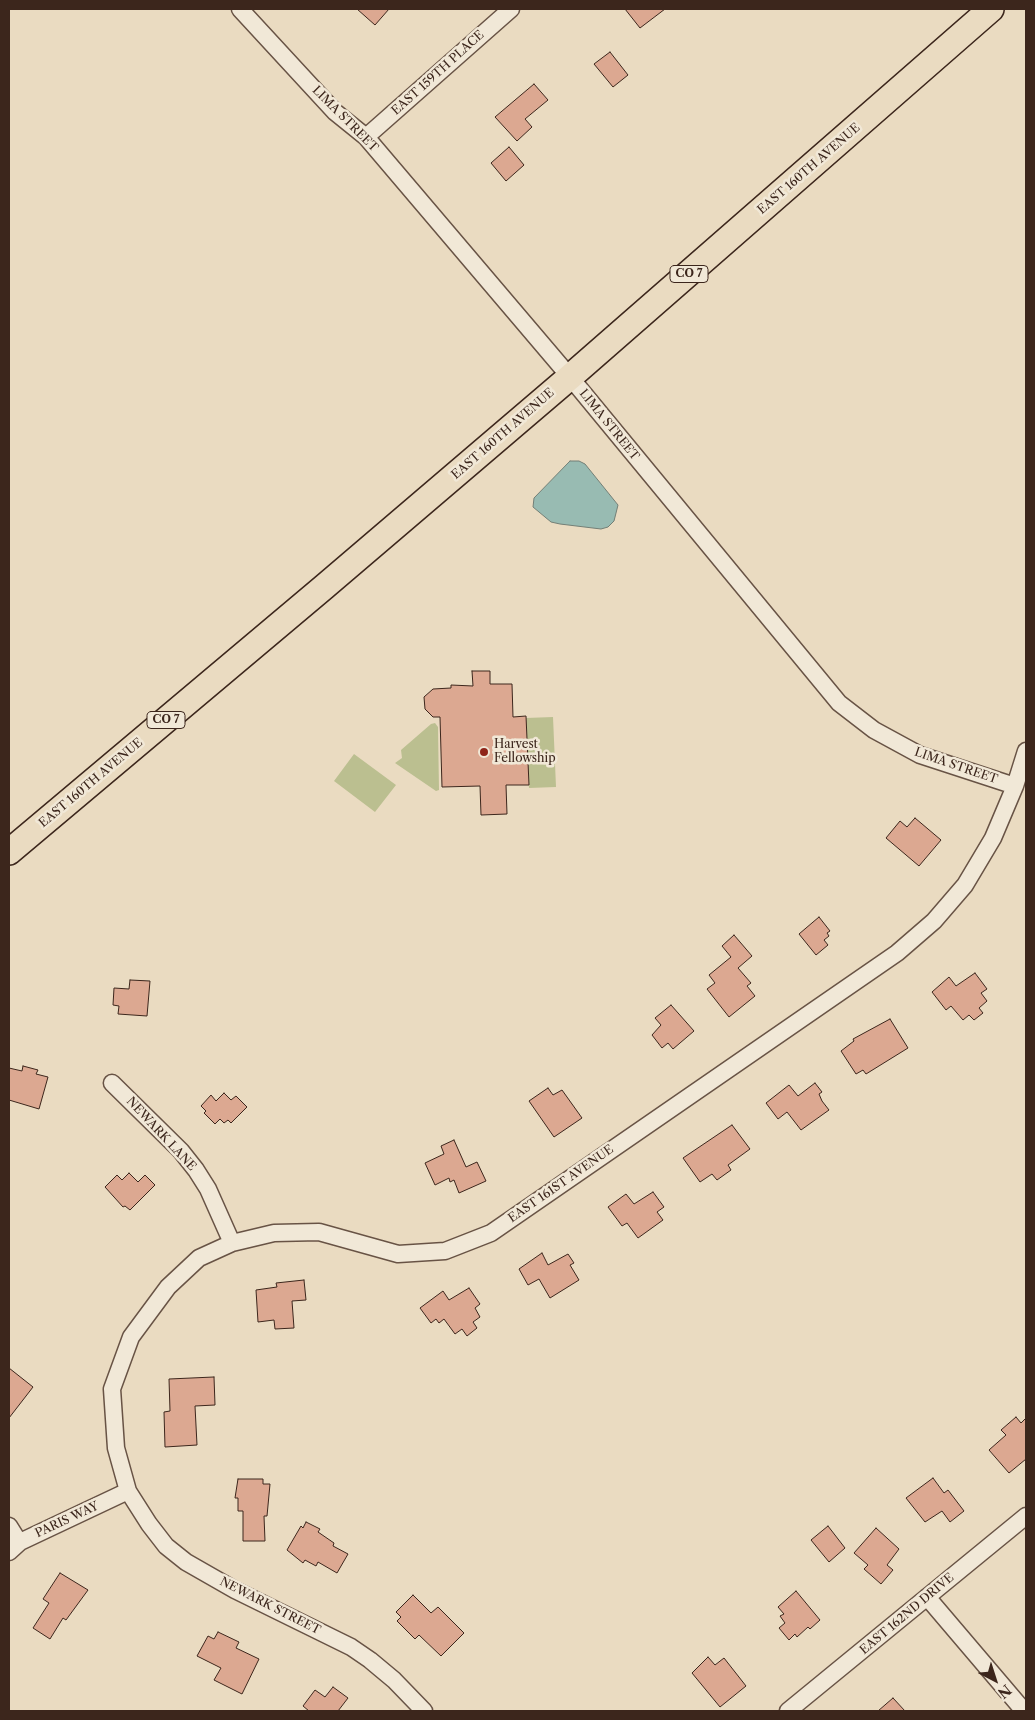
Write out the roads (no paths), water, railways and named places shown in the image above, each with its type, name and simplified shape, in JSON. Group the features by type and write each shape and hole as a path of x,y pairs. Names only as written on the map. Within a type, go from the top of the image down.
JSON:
{"main road":[{"name":"EAST 160TH AVENUE","path":"9,852 570,377 991,9"}],"street":[{"name":"LIMA STREET","path":"240,9 335,112 366,137 570,377 838,702 874,730 920,755 1015,786"},
{"name":"EAST 159TH PLACE","path":"366,137 511,9"},
{"name":"EAST 161ST AVENUE","path":"128,1491 116,1448 112,1389 131,1337 168,1286 199,1258 232,1242 274,1233 319,1232 398,1254 445,1251 486,1236 897,953 934,921 965,885 993,838 1015,786 1026,751"},
{"name":"NEWARK LANE","path":"112,1083 181,1151 196,1170 208,1189 232,1242"},
{"name":"PARIS WAY","path":"14,1547 128,1491"},
{"name":"NEWARK STREET","path":"128,1491 166,1546 186,1562 235,1590 350,1647 394,1680 424,1711"},
{"name":"EAST 162ND DRIVE","path":"788,1711 1026,1516"},
{"path":"9,1526 14,1547"},
{"path":"927,1597 1024,1711"}],"water":[{"path":"570,461 579,461 585,464 618,505 614,521 608,527 601,529 551,522 533,507 534,498"}],"place":[{"name":"Harvest Fellowship","path":"484,752"}]}
